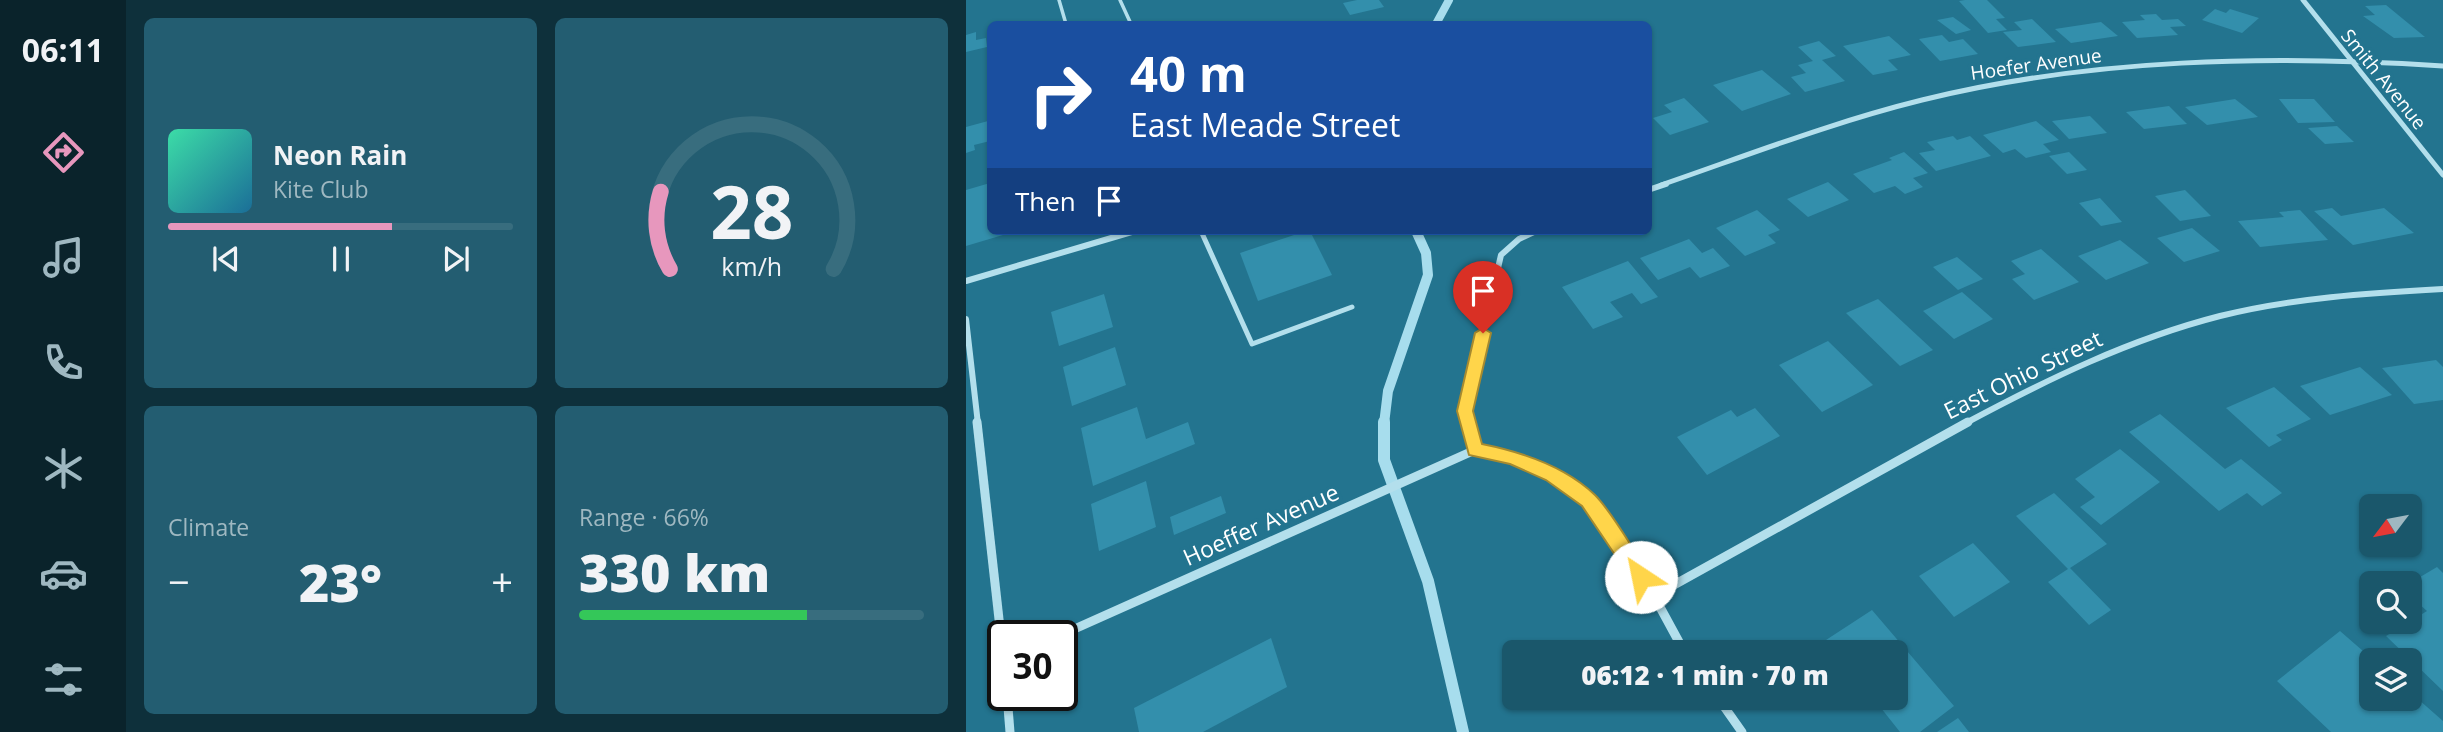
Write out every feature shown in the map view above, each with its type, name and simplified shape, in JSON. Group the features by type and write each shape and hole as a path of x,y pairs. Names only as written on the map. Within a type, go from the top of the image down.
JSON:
{"street":[{"name":"Smith Avenue","path":"2303,0 2443,175"},
{"name":"Hoefer Avenue","path":"1652,189 1783,143 1961,91 2068,74 2158,64 2350,60 2443,66"},
{"path":"966,281 1117,235"},
{"path":"1528,235 1502,255 1465,411 1475,450 1513,457 1553,475 1589,501 1654,596 1678,640"},
{"name":"East Ohio Street","path":"1654,596 1992,408 2064,372 2130,345 2194,324 2286,304 2345,296 2443,289"},
{"path":"966,319 999,620"},
{"name":"Hoeffer Avenue","path":"1078,628 1475,450"},
{"path":"1726,710 1742,732"},
{"path":"1008,711 1010,732"}],"lane":[{"path":"1059,0 1065,21"},
{"path":"1121,0 1130,21"},
{"path":"1203,235 1252,344 1352,307"}],"building":[{"path":"1379,0 1384,7 1350,15 1343,3"},
{"path":"1987,0 2005,18 1996,19 2007,30 1988,33 1959,1"},
{"path":"2386,5 2425,37 2394,38 2363,16 2375,15 2365,6"},
{"path":"2215,9 2226,13 2230,9 2259,18 2242,33 2202,20"},
{"path":"2156,14 2162,20 2178,19 2186,26 2170,27 2178,35 2137,38 2122,22 2145,20 2140,15"},
{"path":"1953,17 1971,30 1956,34 1937,20"},
{"path":"2032,19 2056,42 2018,47 2003,32 2022,30 2014,22"},
{"path":"2101,22 2118,36 2071,43 2055,29"},
{"path":"976,32 976,40 986,38 987,47 966,52 966,35"},
{"path":"1942,35 1949,42 1963,39 1978,54 1940,61 1919,39"},
{"path":"1889,36 1911,55 1888,60 1898,70 1873,75 1843,46"},
{"path":"1819,41 1836,56 1822,60 1845,81 1805,92 1791,77 1806,73 1798,65 1813,61 1798,47"},
{"path":"1762,70 1791,94 1742,111 1713,85"},
{"path":"1684,98 1709,122 1670,135 1653,118 1672,112 1664,105"},
{"path":"2235,99 2258,117 2207,125 2185,107"},
{"path":"2279,99 2314,99 2335,122 2298,123"},
{"path":"2169,106 2187,124 2144,129 2126,112"},
{"path":"2090,116 2107,133 2069,139 2052,121"},
{"path":"987,121 987,142 974,145 975,150 966,153 966,127"},
{"path":"2036,121 2059,140 2043,144 2051,152 2026,158 2015,149 2003,153 1983,135"},
{"path":"2337,126 2354,142 2325,144 2308,128"},
{"path":"1953,136 1957,140 1970,136 1991,156 1936,171 1919,153 1935,150 1927,142"},
{"path":"1904,152 1928,173 1913,178 1923,187 1905,194 1895,186 1874,193 1853,174 1892,160 1889,158"},
{"path":"2069,152 2087,170 2067,174 2049,156"},
{"path":"1828,182 1849,200 1808,217 1787,199"},
{"path":"987,184 987,235 1003,235 966,246 966,190"},
{"path":"2185,190 2211,216 2180,221 2155,196"},
{"path":"2100,198 2122,222 2101,226 2079,203"},
{"path":"2332,208 2341,216 2384,208 2414,233 2353,245 2314,211"},
{"path":"1757,210 1780,230 1768,235 1776,243 1745,256 1716,228"},
{"path":"2300,210 2328,240 2260,247 2238,221 2284,217 2279,212"},
{"path":"2192,228 2220,251 2184,262 2157,238"},
{"path":"1294,235 1312,235 1332,275 1258,301 1240,253"},
{"path":"1689,239 1702,253 1713,248 1730,266 1700,278 1690,267 1658,280 1640,258"},
{"path":"2120,240 2149,263 2106,280 2078,256"},
{"path":"2041,249 2079,282 2034,300 2012,279 2025,274 2011,261"},
{"path":"1957,257 1983,279 1958,290 1933,267"},
{"path":"1628,261 1658,297 1641,304 1632,293 1610,302 1623,317 1593,329 1562,287"},
{"path":"1962,292 1993,319 1954,339 1923,311"},
{"path":"1104,294 1113,327 1059,346 1051,312"},
{"path":"1878,299 1933,350 1900,366 1846,313"},
{"path":"1828,341 1873,385 1822,412 1779,365"},
{"path":"1115,347 1126,385 1072,406 1063,367"},
{"path":"2436,360 2443,367 2443,400 2414,404 2382,368"},
{"path":"2360,367 2392,395 2330,415 2300,386"},
{"path":"2274,387 2311,419 2276,435 2282,440 2269,447 2226,408"},
{"path":"1137,407 1146,439 1188,422 1195,444 1093,486 1081,428"},
{"path":"1755,408 1780,436 1707,475 1677,437 1731,410 1737,417"},
{"path":"2160,414 2225,469 2241,459 2282,493 2262,506 2247,493 2219,511 2129,432"},
{"path":"2120,449 2160,482 2101,525 2080,507 2095,497 2075,479"},
{"path":"1146,481 1156,527 1099,551 1091,504"},
{"path":"2054,493 2107,544 2070,568 2111,610 2089,625 2048,582 2068,569 2016,516"},
{"path":"1221,496 1226,513 1174,535 1170,517"},
{"path":"1973,543 2010,582 1954,617 1919,576"},
{"path":"2437,567 2443,573 2443,691 2422,671 2422,648 2398,648 2386,636 2422,634 2422,614 2427,611 2422,607 2422,576"},
{"path":"1872,610 1898,640 1826,640"},
{"path":"2340,631 2360,648 2359,711 2422,711 2422,703 2443,721 2443,732 2331,732 2277,681"},
{"path":"1271,638 1287,687 1203,732 1139,732 1134,708"},
{"path":"1908,652 1954,706 1920,732 1900,732 1883,710 1908,710"},
{"path":"1958,718 1969,732 1937,732"}],"waterway":[{"path":"1438,21 1449,0"},
{"path":"1384,424 1388,391 1428,275 1426,253 1418,235"},
{"path":"1384,424 1384,460 1428,581 1463,732"}],"route":[{"path":"1483,333 1465,411 1475,450 1513,457 1553,475 1589,501 1641,577"}]}
